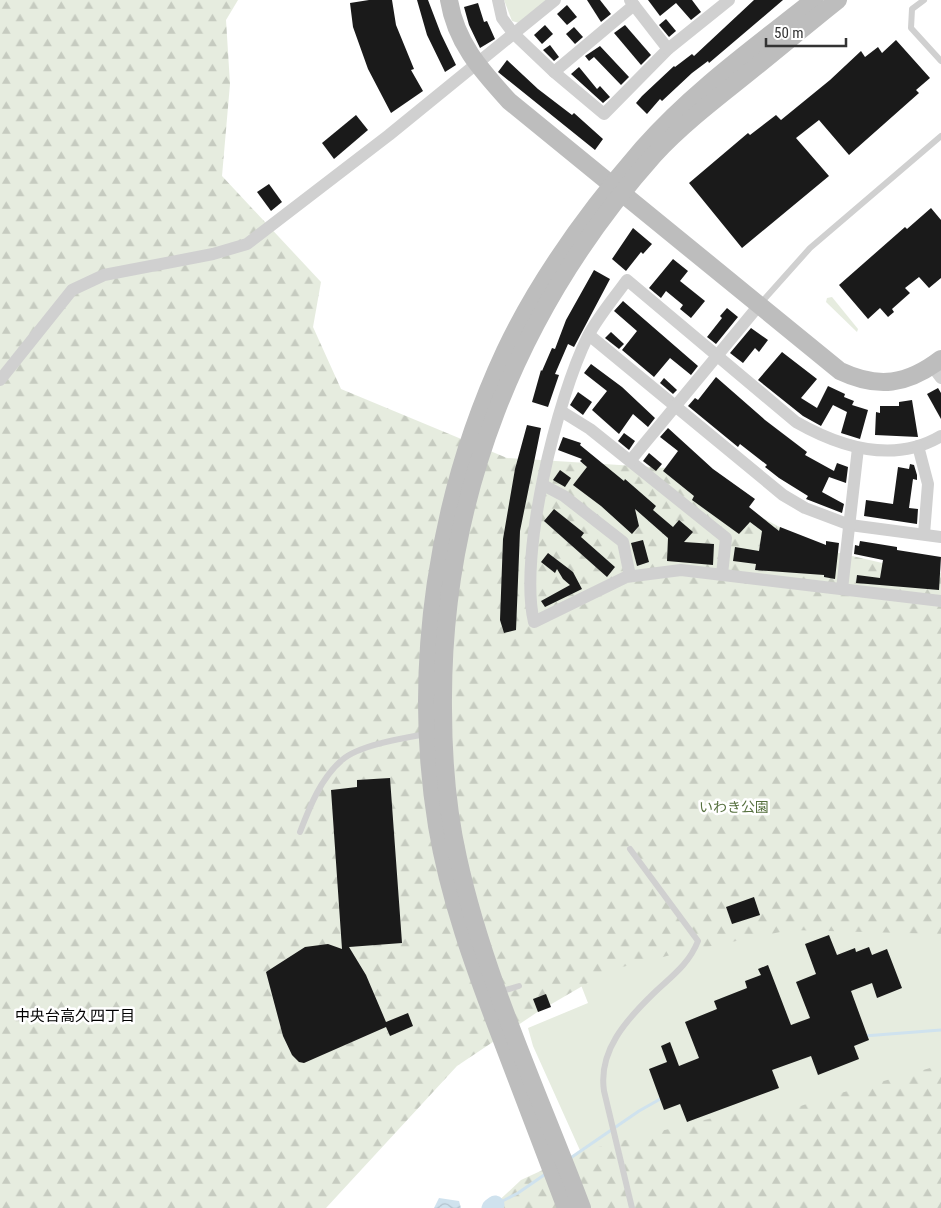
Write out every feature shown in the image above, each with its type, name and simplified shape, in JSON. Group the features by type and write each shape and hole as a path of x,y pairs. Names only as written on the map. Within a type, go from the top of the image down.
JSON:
{"street":[{"path":"450,0 453,20 476,64 509,101 840,370 860,380 888,383 914,377 938,368"},
{"path":"498,0 502,18 513,33 554,72 604,114 668,49 722,2"},
{"path":"0,380 72,290 104,275 212,254 247,244 389,135 555,0"},
{"path":"566,1208 466,942 450,889 437,825 435,733 429,643 439,565 456,483 481,407 506,348 540,288 618,188 645,146 695,97 814,0"},
{"path":"618,188 705,108 838,0"},
{"path":"554,72 632,3 668,49"},
{"path":"941,436 918,446 885,450 858,448 819,435 796,422 627,280 588,335 571,376 536,520 529,602 534,622 630,576 681,570 941,601"},
{"path":"630,461 760,304"},
{"path":"588,335 783,495 805,508 850,525 941,537"},
{"path":"561,411 590,429 726,538 722,574"},
{"path":"918,446 928,484 924,534"},
{"path":"842,589 858,448"},
{"path":"543,485 564,496 623,542 630,576"},
{"path":"435,733 458,858 477,930 582,1208"}],"lane":[{"path":"924,0 912,9 911,28 941,61"},
{"path":"760,304 810,248 941,136"},
{"path":"300,832 324,780 344,758 378,744 435,733"},
{"path":"630,849 698,941 692,956 653,994 629,1021 610,1045 606,1056 602,1080 604,1092 632,1208"},
{"path":"499,992 519,986"}],"green space":[{"path":"0,0 238,0 226,20 230,84 222,176 321,282 313,327 341,389 507,458 667,468 822,549 904,568 941,573 941,934 790,930 683,952 610,970 536,1013 457,1066 326,1208 0,1208"},
{"path":"504,0 548,0 519,23 512,21"},
{"path":"832,297 858,329 857,332 826,302 827,298"},
{"name":"いわき公園","path":"941,625 941,1208 606,1208 533,1046 528,1028 588,1003 540,880"},
{"path":"941,1065 941,1208 491,1208 521,1180 586,1150 732,1113 786,1111 830,1096"}],"water":[{"path":"439,1198 459,1201 461,1208 434,1208"}],"building":[{"path":"369,0 392,0 396,25 414,69 411,70 423,91 391,113 368,69 353,27 350,3"},
{"path":"417,0 428,0 441,34 456,65 445,72 427,35"},
{"path":"587,0 600,0 611,14 601,22"},
{"path":"648,0 692,0 701,12 691,20 676,3 660,16"},
{"path":"754,0 783,0 709,63 708,61 692,73 662,101 660,99 647,114 636,103 674,66 692,54 694,56"},
{"path":"478,3 484,22 487,21 495,39 480,48 469,25 464,7"},
{"path":"567,5 577,17 567,25 557,14"},
{"path":"666,19 676,31 669,37 659,25"},
{"path":"545,25 553,34 542,44 534,35"},
{"path":"625,25 651,55 641,65 614,33"},
{"path":"574,27 583,37 575,44 566,34"},
{"path":"896,40 930,78 916,90 919,93 849,155 819,120 796,138 829,176 742,248 689,183 748,133 750,135 776,115 781,120 830,80 861,51 865,57 878,47 882,53"},
{"path":"550,45 559,57 554,61 543,50"},
{"path":"600,46 629,77 621,85 594,57 589,61 585,56"},
{"path":"507,60 538,89 572,115 574,113 603,139 595,150 498,72"},
{"path":"579,67 597,89 600,86 610,97 603,103 571,74"},
{"path":"356,115 368,130 334,159 322,143"},
{"path":"269,184 282,202 271,211 257,192"},
{"path":"931,208 941,220 941,278 929,288 919,277 905,288 910,293 892,309 894,312 888,317 880,308 868,319 839,285 905,227 907,229"},
{"path":"633,228 652,244 643,254 641,252 626,271 612,259"},
{"path":"673,259 688,271 680,281 705,301 691,318 680,309 683,305 666,291 661,298 649,288"},
{"path":"594,270 610,279 574,347 568,344 555,374 559,375 548,407 532,402 541,370 552,348 555,349 566,320"},
{"path":"623,301 698,366 691,375 670,358 654,377 622,350 637,331 614,311"},
{"path":"727,308 738,317 716,344 707,337 722,318 720,316"},
{"path":"751,328 768,340 759,352 755,348 743,363 730,353"},
{"path":"611,332 624,344 619,349 605,338"},
{"path":"782,352 817,379 801,398 817,408 828,386 845,394 844,397 854,401 852,405 868,410 860,439 841,433 847,412 833,405 821,426 803,416 758,380"},
{"path":"591,364 622,387 655,418 648,427 633,414 619,434 592,410 607,391 584,373"},
{"path":"716,377 765,420 807,452 805,455 834,471 837,463 848,467 846,483 829,477 822,492 844,504 842,513 806,499 808,496 779,478 765,467 767,465 740,444 738,447 688,406 695,398 698,400"},
{"path":"664,378 677,390 673,394 660,383"},
{"path":"938,388 941,393 941,419 927,394"},
{"path":"578,392 592,402 583,415 570,405"},
{"path":"912,400 918,437 875,435 876,412 880,413 880,406 899,406 899,402"},
{"path":"527,425 541,428 520,531 516,630 504,633 500,620 503,539 515,469"},
{"path":"668,428 713,469 755,499 749,507 779,531 780,527 826,545 826,541 839,543 835,579 824,577 824,575 755,570 756,564 733,561 735,547 759,551 762,531 750,522 739,534 692,500 694,496 663,471 678,451 660,437"},
{"path":"624,433 635,441 629,450 618,441"},
{"path":"563,437 581,443 580,445 624,481 625,479 656,506 653,510 673,527 679,520 693,532 684,542 714,544 713,565 667,561 668,538 635,509 639,526 632,534 601,506 573,485 587,467 580,461 582,459 558,450"},
{"path":"649,453 662,464 656,471 643,461"},
{"path":"910,464 914,465 917,480 913,479 909,508 918,509 917,524 864,516 866,500 893,504 898,467 909,469"},
{"path":"560,470 571,478 565,487 553,480"},
{"path":"554,509 584,533 581,537 615,567 607,577 544,521"},
{"path":"643,540 649,562 637,566 631,543"},
{"path":"860,541 897,547 897,550 941,557 939,590 856,583 857,575 880,578 883,560 854,554 855,545 859,546"},
{"path":"548,553 573,572 582,589 545,607 541,601 570,585 563,579 557,569 555,573 541,562"},
{"path":"390,778 402,943 349,947 366,975 386,1022 408,1013 413,1026 390,1036 386,1027 304,1063 299,1062 292,1055 283,1036 266,972 305,947 328,944 342,949 331,790 357,787 357,780"},
{"path":"754,897 760,915 732,924 726,907"},
{"path":"829,935 837,955 855,948 856,952 869,947 872,955 887,949 902,988 877,998 872,983 851,991 869,1040 854,1046 859,1059 818,1075 811,1056 772,1070 779,1088 687,1122 680,1104 664,1110 649,1069 667,1062 661,1046 670,1042 679,1066 699,1058 685,1022 717,1009 714,1001 747,988 745,981 761,975 758,969 768,965 791,1025 810,1018 796,982 816,974 805,944"},
{"path":"546,994 551,1007 538,1012 533,999"}],"waterway":[{"path":"864,1036 941,1030"},
{"path":"569,1159 639,1111 662,1098"},
{"path":"495,1205 518,1193 547,1173"},
{"path":"491,1208 495,1205"}],"district":[{"name":"中央台高久四丁目","path":"75,1016"}]}
